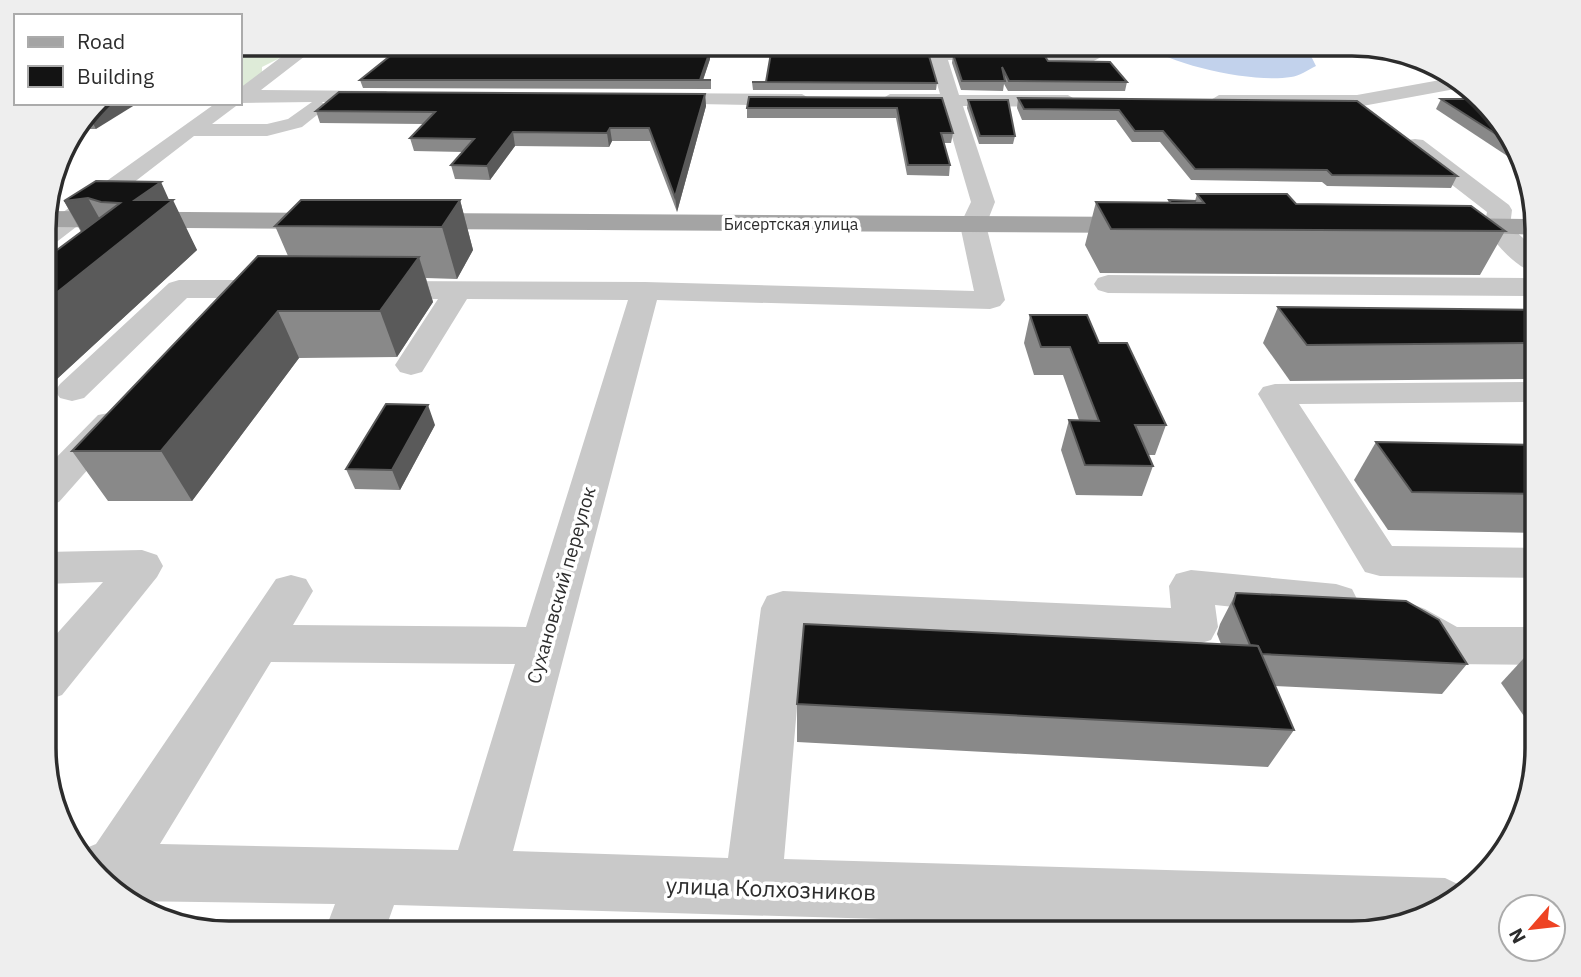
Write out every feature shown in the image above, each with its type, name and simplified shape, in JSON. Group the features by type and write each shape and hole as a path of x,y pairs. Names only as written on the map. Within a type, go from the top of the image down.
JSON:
{"main road":[{"path":"56,219 354,221"},
{"name":"Бисертская улица","path":"395,221 1163,225"},
{"path":"1427,226 1525,227"}],"street":[{"path":"242,95 294,56"},
{"path":"349,289 645,291 990,300 973,225 983,202 938,56"},
{"path":"1040,56 1092,57"},
{"path":"1232,123 1203,101 1357,101 1446,85"},
{"path":"242,99 407,97"},
{"path":"628,99 696,109 818,100"},
{"path":"871,100 1087,101"},
{"path":"1357,101 1379,118"},
{"path":"56,231 189,130 228,105"},
{"path":"189,130 267,130 295,123 317,107"},
{"path":"1401,135 1500,210 1497,227 1525,255"},
{"path":"128,149 164,149"},
{"path":"1108,284 1525,288"},
{"path":"72,391 179,289 309,289"},
{"path":"240,318 268,289"},
{"path":"411,365 458,290"},
{"name":"Сухановский переулок","path":"477,880 645,291"},
{"path":"1525,392 1275,394 1380,561 1525,563"},
{"path":"56,481 110,423 139,423 148,413"},
{"path":"56,568 142,566 56,668"},
{"path":"753,888 783,608 1195,627 1191,586 1381,605 1450,646 1525,646"},
{"path":"106,869 291,592"},
{"path":"258,643 543,646"},
{"name":"улица Колхозников","path":"109,872 375,876 1419,907"},
{"path":"358,921 375,876"}],"green space":[{"path":"242,56 284,56 262,67 262,73 242,88"}],"water":[{"path":"1166,56 1311,56 1316,66 1294,76 1275,78 1235,75"}],"building":[{"path":"390,56 708,56 700,80 360,80"},
{"path":"770,56 929,56 937,83 752,82 766,82"},
{"path":"954,56 1045,56 1048,61 1110,62 1127,82 1009,81 1002,67 1005,81 962,81"},
{"path":"339,92 705,94 675,197 649,128 610,128 607,133 513,132 487,166 451,165 474,139 410,138 435,112 316,111"},
{"path":"749,97 942,98 953,133 941,133 950,165 908,165 897,108 747,108"},
{"path":"1018,98 1357,101 1457,176 1332,175 1327,170 1195,169 1163,131 1135,131 1119,110 1024,109"},
{"path":"1441,99 1466,99 1497,134"},
{"path":"968,100 1008,100 1015,136 980,136"},
{"path":"96,181 161,182 135,200 173,200 56,293 56,251 120,203 88,198 64,201"},
{"path":"1197,194 1287,194 1296,204 1471,206 1505,231 1111,229 1096,202 1204,203"},
{"path":"301,200 460,200 442,227 275,226"},
{"path":"1169,200 1195,201 1171,203"},
{"path":"258,256 419,257 380,311 278,311 161,451 72,451"},
{"path":"1278,307 1525,310 1525,343 1307,345"},
{"path":"1030,315 1087,315 1099,343 1127,343 1166,425 1135,425 1153,466 1085,465 1069,420 1099,421 1070,347 1041,347"},
{"path":"386,404 428,405 392,470 346,469"},
{"path":"1376,442 1525,445 1525,494 1412,492"},
{"path":"1236,593 1406,601 1439,620 1467,664 1262,654 1258,646 1250,645 1233,604"},
{"path":"804,624 1258,646 1294,730 797,704"}]}
